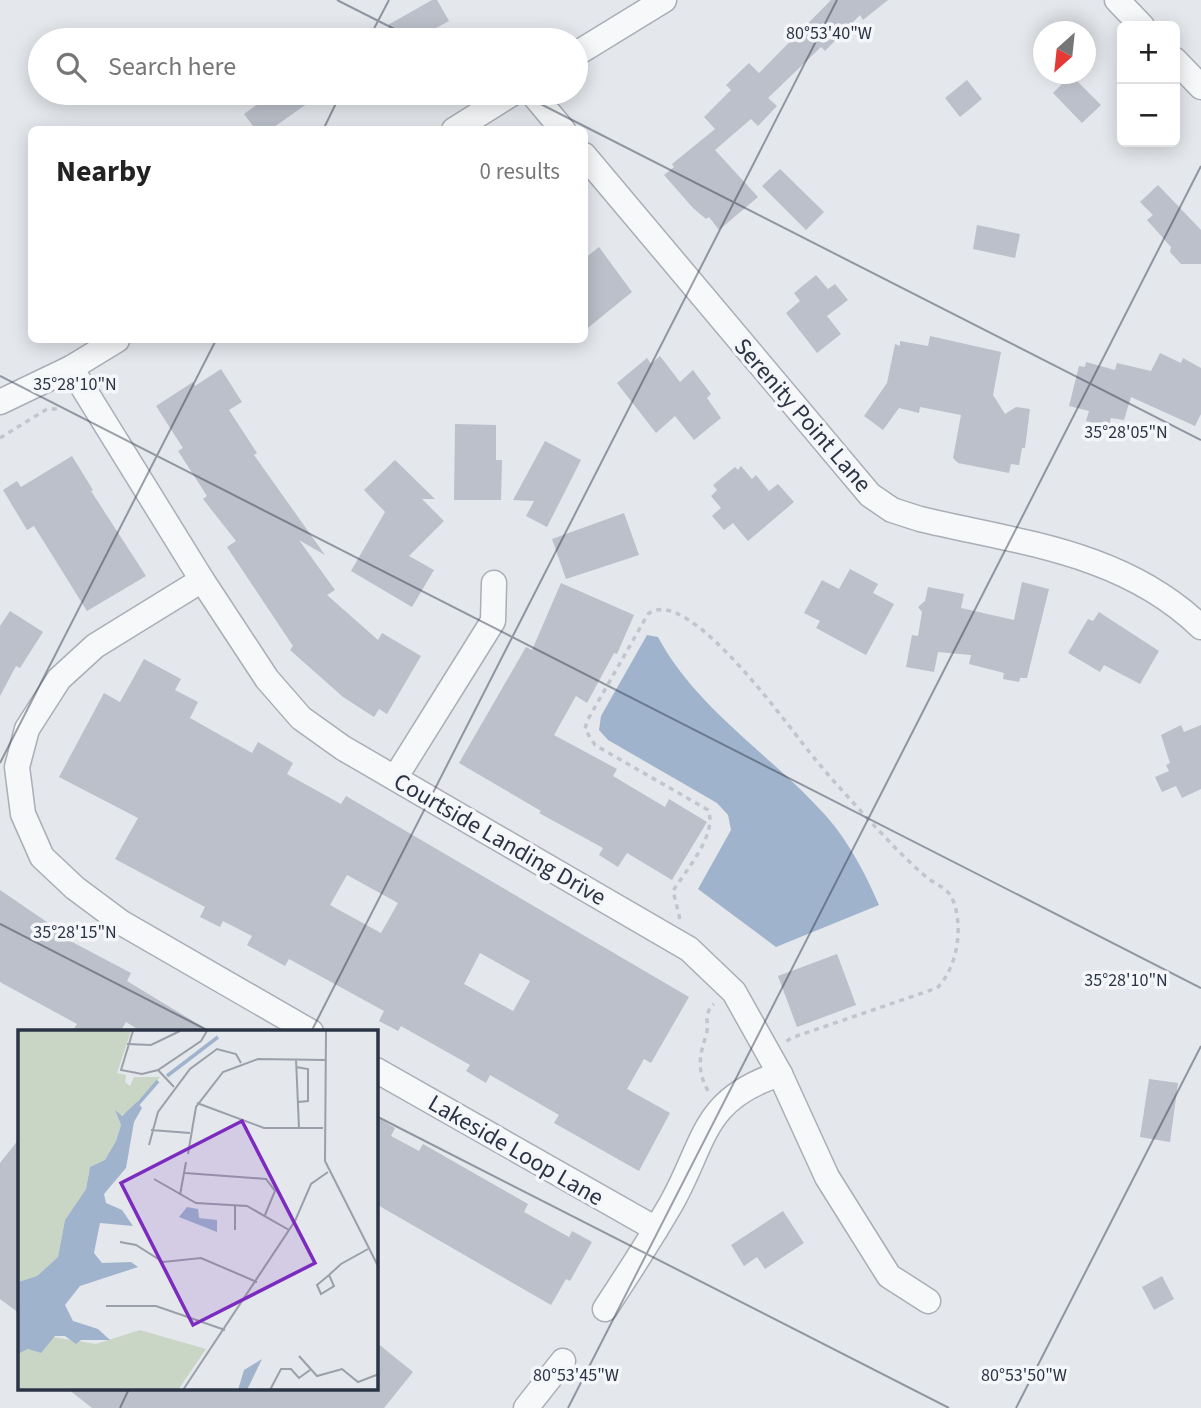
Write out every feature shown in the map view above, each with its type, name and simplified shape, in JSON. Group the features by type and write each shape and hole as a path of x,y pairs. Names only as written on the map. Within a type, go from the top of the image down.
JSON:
{"street":[{"path":"588,47 664,0"},
{"path":"1117,0 1137,21"},
{"path":"1180,65 1201,87"},
{"path":"460,126 494,105"},
{"path":"543,105 560,126"},
{"name":"Serenity Point Lane","path":"588,160 870,495 892,510 920,519 1097,561 1132,576 1201,627"},
{"path":"0,402 71,368 112,343"},
{"name":"Courtside Landing Drive","path":"71,368 202,580 267,679 302,718 343,748 689,949 734,992 780,1074 827,1177 889,1276 928,1301"},
{"path":"202,580 95,646 59,679 27,729 17,767 23,814 42,857 75,888 122,923 308,1030"},
{"path":"395,778 493,621 494,583"},
{"name":"Lakeside Loop Lane","path":"378,1071 656,1229"},
{"path":"605,1309 673,1200 706,1126 731,1097 754,1082 780,1074"},
{"path":"526,1408 563,1362"}],"path":[{"path":"0,438 47,409 57,409"},
{"path":"682,925 673,891 709,831 712,819 708,810 595,745 585,729 648,614 663,609 682,615 700,628 752,678 816,760 869,820 926,877 945,888 958,914 959,933 950,968 937,988 792,1038 785,1044"},
{"path":"709,1093 700,1070 700,1049 707,1032 706,1016 715,1003"}],"water":[{"path":"647,635 658,637 674,663 714,710 827,817 856,859 879,905 776,947 698,889 731,830 728,815 717,803 608,740 599,730 601,716"}],"building":[{"path":"432,0 437,0 449,21 436,28 390,28 388,25"},
{"path":"831,0 888,0 863,20 860,15 825,51 821,47 768,98 777,106 758,126 751,119 715,150 758,197 719,230 709,217 706,219 693,208 664,175 674,167 672,164 715,129 704,117 731,90 726,85 749,63 759,73"},
{"path":"967,80 982,99 960,117 945,98"},
{"path":"1062,84 1080,84 1101,105 1082,123 1053,93"},
{"path":"256,105 305,105 276,126 253,126 244,114"},
{"path":"780,169 824,212 806,230 762,186"},
{"path":"1158,185 1201,230 1201,264 1181,264 1170,252 1171,247 1147,220 1153,215 1140,202"},
{"path":"977,225 1020,234 1015,258 973,249"},
{"path":"599,247 632,292 588,328 588,256"},
{"path":"816,275 828,289 835,284 848,300 827,316 841,334 817,353 786,313 800,301 794,293"},
{"path":"930,336 1001,352 993,395 1005,414 1016,407 1030,409 1025,448 1022,448 1019,465 1011,464 1009,473 958,463 953,458 961,415 920,407 919,413 899,408 883,430 864,416 887,383 895,344 900,346 900,341 928,346"},
{"path":"1160,353 1181,363 1183,358 1201,368 1201,414 1195,426 1131,397 1124,420 1111,418 1109,426 1086,421 1089,411 1069,406 1079,366 1085,367 1086,362 1115,370 1117,363 1151,371"},
{"path":"660,356 680,382 693,370 711,394 707,398 721,418 694,440 675,416 656,433 617,383 647,358 651,364"},
{"path":"221,369 242,402 229,410 257,453 254,455 325,555 299,540 335,590 327,595 378,640 382,633 421,656 387,714 379,709 374,717 343,697 290,650 293,646 227,547 236,541 203,499 207,496 178,451 183,448 156,406 193,382 195,386"},
{"path":"455,424 496,425 496,460 502,460 501,500 454,500"},
{"path":"545,441 581,460 547,527 526,516 534,501 513,500"},
{"path":"72,456 93,490 91,491 146,576 87,611 34,526 27,530 3,490 17,481 21,487"},
{"path":"395,460 435,499 422,499 444,521 409,556 434,570 412,607 351,571 385,512 364,490"},
{"path":"741,466 752,479 756,475 769,491 778,484 794,502 748,541 733,523 724,530 712,516 721,508 711,496 717,490 713,485 735,467 738,470"},
{"path":"624,513 639,555 566,579 552,539"},
{"path":"850,569 878,584 873,593 894,604 866,655 816,628 820,621 804,613 822,580 839,589"},
{"path":"1022,582 1049,589 1027,678 1020,678 1019,682 1003,679 1004,673 969,664 971,655 938,652 934,672 906,667 912,635 918,636 922,612 918,607 925,601 928,587 964,594 961,608 1014,620"},
{"path":"561,583 634,615 617,654 614,653 587,703 576,696 554,735 617,769 613,776 665,807 669,799 707,822 672,880 627,853 618,867 599,855 603,848 539,813 541,811 459,763 526,647 532,650"},
{"path":"10,611 43,632 20,668 16,666 0,696 0,626"},
{"path":"1099,612 1159,651 1140,684 1104,665 1100,672 1068,653 1088,619 1093,621"},
{"path":"144,659 181,679 175,690 198,702 190,718 252,753 258,742 293,763 287,774 341,804 346,796 689,997 651,1063 644,1059 627,1089 670,1113 639,1171 554,1123 559,1115 490,1075 486,1083 466,1071 470,1065 401,1026 398,1031 379,1021 384,1011 289,959 285,966 247,945 252,936 223,921 220,927 200,917 205,907 115,859 138,818 59,777 104,693 120,702","holes":["347,875 398,903 381,933 330,905","480,953 530,981 513,1011 464,984"]},
{"path":"1181,725 1184,732 1201,725 1201,789 1182,798 1176,786 1162,792 1155,777 1169,771 1166,765 1170,763 1161,735"},
{"path":"0,890 60,931 57,934 131,973 127,981 208,1030 139,1030 126,1022 121,1030 73,1030 77,1024 0,982"},
{"path":"837,954 856,1005 797,1027 778,976"},
{"path":"1149,1079 1178,1083 1170,1142 1140,1137"},
{"path":"378,1118 395,1128 391,1136 419,1151 423,1144 528,1204 524,1212 569,1237 572,1231 592,1242 570,1281 566,1279 551,1305 378,1205"},
{"path":"18,1140 18,1312 0,1299 0,1163"},
{"path":"783,1211 804,1243 765,1269 757,1257 744,1266 731,1245"},
{"path":"1162,1276 1174,1299 1154,1310 1142,1287"},
{"path":"378,1344 413,1372 384,1408 92,1408 69,1390 378,1390"}]}
